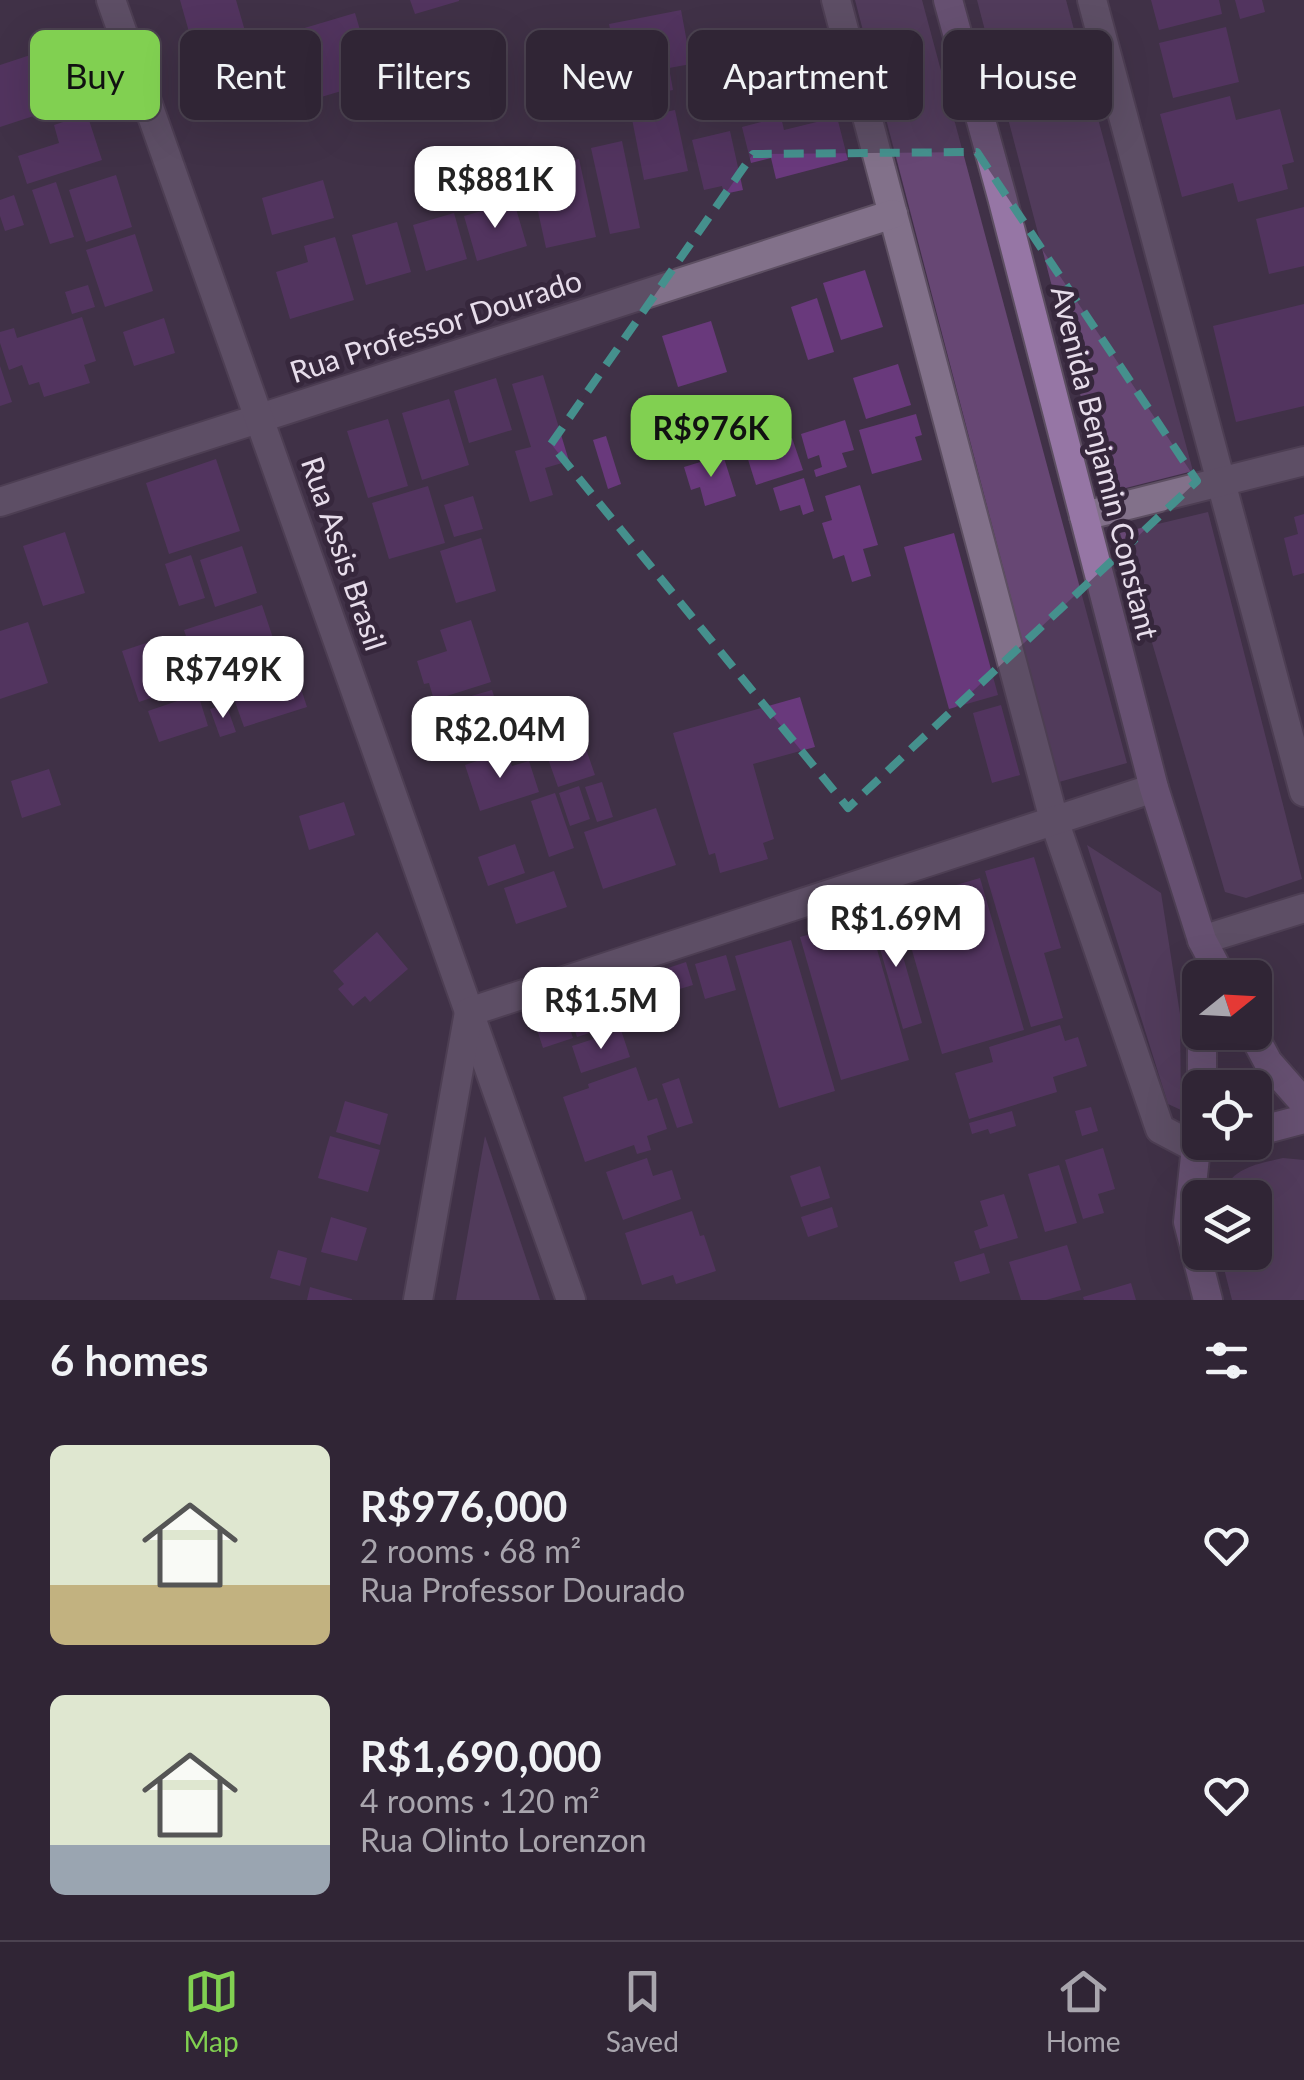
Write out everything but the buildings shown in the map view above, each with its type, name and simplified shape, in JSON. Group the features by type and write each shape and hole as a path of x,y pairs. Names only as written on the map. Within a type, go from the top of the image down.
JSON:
{"main road":[{"name":"Avenida Benjamin Constant","path":"948,0 1154,788 1202,940 1213,960"},
{"name":"Avenida Benjamin Constant","path":"1202,940 1202,960"},
{"path":"1262,1050 1304,1103"},
{"path":"1272,1127 1304,1119"},
{"path":"1202,1160 1188,1222 1208,1300"}],"street":[{"name":"Rua Assis Brasil","path":"111,0 572,1300"},
{"path":"836,0 1054,820 1160,1129 1182,1137"},
{"path":"1092,0 1304,792"},
{"name":"Rua Professor Dourado","path":"0,502 893,214"},
{"path":"1084,516 1304,461"},
{"path":"418,1300 469,1012 1154,788"},
{"path":"1202,940 1304,908"}],"highlighted area":[{"path":"977,152 1197,481 848,808 551,444 753,154"}],"shaded area":[{"path":"855,0 922,0 943,78 943,120 954,120 1127,763 1059,782 886,120 923,120 923,30 863,30"},
{"path":"977,0 1066,0 1074,30 985,30"},
{"path":"1008,120 1098,120 1193,471 1106,493"},
{"path":"1208,512 1302,879 1246,898 1225,892 1120,533"},
{"path":"1087,845 1161,893 1180,1014 1181,1110 1168,1104"},
{"path":"485,1136 540,1300 456,1300"},
{"path":"1283,1158 1304,1160 1304,1300 1232,1300 1224,1270 1272,1270 1272,1180 1231,1180 1254,1165"}]}
